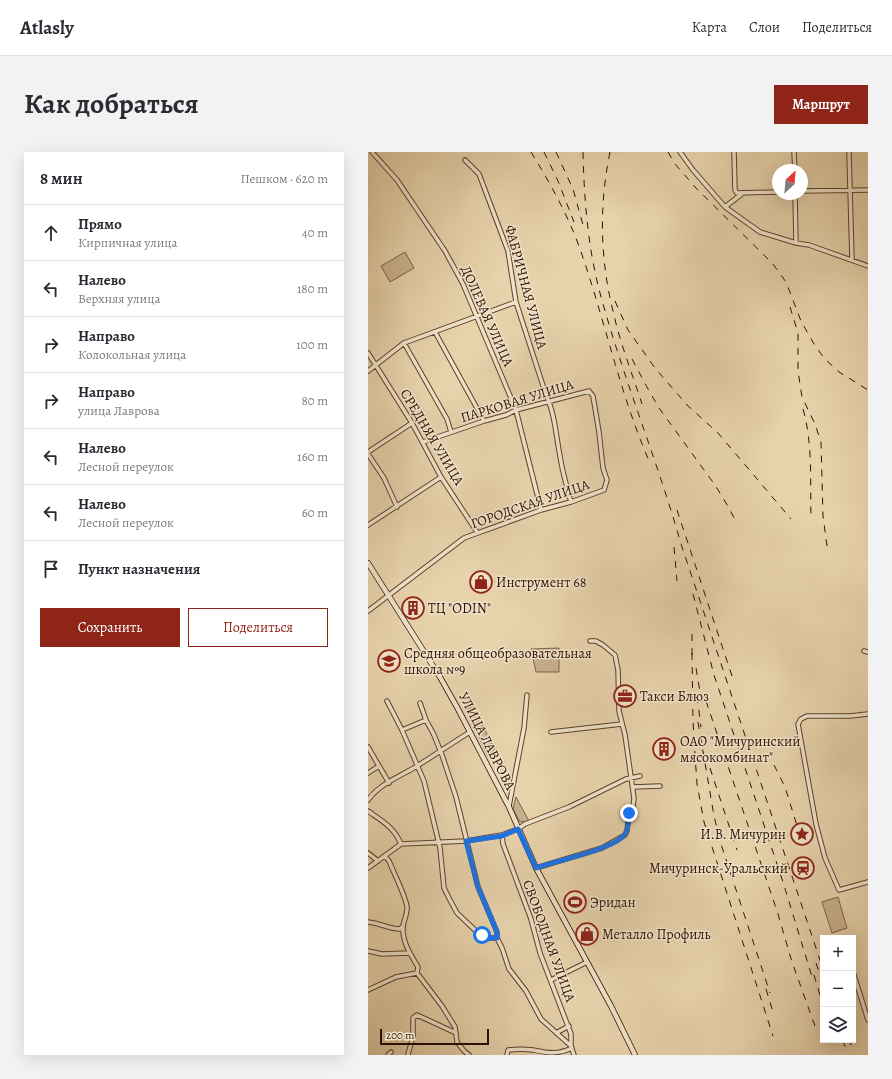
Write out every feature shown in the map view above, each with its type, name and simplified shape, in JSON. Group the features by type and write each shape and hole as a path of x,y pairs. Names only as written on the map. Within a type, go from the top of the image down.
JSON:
{"main road":[{"name":"УЛИЦА ЛАВРОВА","path":"368,563 440,677 470,732 508,807 536,868 611,1006 635,1055"}],"street":[{"name":"ДОЛЕВАЯ УЛИЦА","path":"372,152 397,180 445,251 463,284 516,410 541,510"},
{"path":"680,152 693,170 725,207 760,232 796,243 810,245 868,266"},
{"path":"734,152 737,193 772,192"},
{"path":"794,152 795,164"},
{"path":"849,152 852,260"},
{"name":"ФАБРИЧНАЯ УЛИЦА","path":"465,160 479,174 508,251 516,302 554,420 560,458 570,502"},
{"path":"808,192 868,190"},
{"path":"725,207 743,193"},
{"path":"796,200 796,243"},
{"path":"368,371 404,343 476,318 516,302"},
{"path":"435,332 484,421"},
{"path":"404,343 447,419 451,432"},
{"name":"СРЕДНЯЯ УЛИЦА","path":"368,353 412,423 441,477 477,532"},
{"name":"ПАРКОВАЯ УЛИЦА","path":"423,442 506,415 516,410 589,391 593,396 603,468 607,480 604,490"},
{"path":"397,507 384,478 368,453 412,423"},
{"path":"368,525 441,477"},
{"name":"ГОРОДСКАЯ УЛИЦА","path":"368,611 464,538 541,510 604,490"},
{"path":"536,868 602,848 625,835 627,831 629,813 633,808 634,798 630,761 619,711 618,670 615,656 603,645 596,641 590,640"},
{"name":"УЛИЦА ЛАВРОВА","path":"508,807 524,728 527,695"},
{"path":"387,701 402,730 424,781 431,805 438,842 444,888 457,913 477,932 489,938 497,938"},
{"path":"420,703 426,720 441,750 456,797 478,887 497,932 497,938 509,969 526,991 541,1019 571,1048"},
{"path":"868,714 850,716 807,716 801,719 798,724 816,824 825,858 838,890 868,882"},
{"path":"402,730 426,720"},
{"path":"551,732 622,724"},
{"path":"368,799 389,783 470,732"},
{"path":"368,747 389,783"},
{"path":"368,773 379,766"},
{"path":"368,868 401,844 466,841 502,836 525,824 569,807 626,779 640,776"},
{"path":"633,787 660,786"},
{"path":"368,811 397,834 401,844"},
{"name":"СВОБОДНАЯ УЛИЦА","path":"502,836 507,856 531,919 540,953 571,1034 571,1048 574,1055"},
{"path":"368,853 378,861"},
{"path":"385,856 407,906 406,919 403,926 404,936 410,954 418,967 416,973"},
{"path":"368,922 394,929 400,929 403,926"},
{"path":"368,951 382,954 410,954"},
{"path":"551,980 587,962"},
{"path":"368,990 396,977 416,973"},
{"path":"416,973 442,1006 456,1027 457,1042 469,1055"},
{"path":"856,982 868,1020"},
{"path":"408,1054 413,1037 414,1018 417,1016 456,1033"},
{"path":"556,1034 568,1026"},
{"path":"507,1055 508,1050 519,1048 547,1054 555,1054 571,1048"},
{"path":"566,1055 571,1048"}],"shaded area":[{"path":"405,252 414,268 390,282 381,266"},
{"path":"559,648 559,672 536,672 531,649"},
{"path":"473,706 496,752 488,756 469,717 471,716 467,709"},
{"path":"516,797 529,821 520,822 513,809"},
{"path":"838,897 847,928 832,933 822,902"}],"railway":[{"path":"531,152 558,199 580,249 621,384 639,437 650,463"},
{"path":"544,152 558,181 574,222"},
{"path":"556,152 573,189 583,225"},
{"path":"583,152 584,188 592,259 609,325 820,960"},
{"path":"610,152 604,192 602,232 603,252 609,291 619,335 642,404"},
{"path":"668,152 675,164 695,187 773,264 786,282 801,321 824,358 839,372 868,390"},
{"path":"615,301 628,330 655,368 687,405 718,433 791,519"},
{"path":"790,307 798,333 798,371 802,397 815,424 821,442 823,516 827,546"},
{"path":"632,359 659,408 715,485 737,523"},
{"path":"803,409 810,449 811,518"},
{"path":"677,510 732,676"},
{"path":"674,547 677,581"},
{"path":"693,594 714,675 783,882 813,980"},
{"path":"692,634 692,658"},
{"path":"692,653 693,721 697,784 704,822 773,1036"},
{"path":"696,668 700,692 705,707"},
{"path":"697,696 701,727"},
{"path":"706,701 778,914 792,962 815,1026"},
{"path":"698,722 714,816 720,841 770,993"},
{"path":"774,765 785,787 799,832"},
{"path":"710,768 737,850"},
{"path":"816,963 820,975"},
{"path":"814,975 820,995"},
{"path":"766,989 773,1012"},
{"path":"844,1043 845,1047"}],"place":[{"name":"Инструмент 68","path":"481,582"},
{"name":"ТЦ \"ODIN\"","path":"413,608"},
{"name":"Средняя общеобразовательная школа №9","path":"389,661"},
{"name":"Такси Блюз","path":"625,696"},
{"name":"ОАО \"Мичуринский мясокомбинат\"","path":"664,749"},
{"name":"И.В. Мичурин","path":"802,834"},
{"name":"Мичуринск-Уральский","path":"803,868"},
{"name":"Эридан","path":"575,902"},
{"name":"Металло Профиль","path":"587,934"}],"route":[{"path":"482,935 489,938 497,938 497,932 478,887 466,841 502,836 518,829 536,868 602,848 625,835 627,831 629,813"}]}
